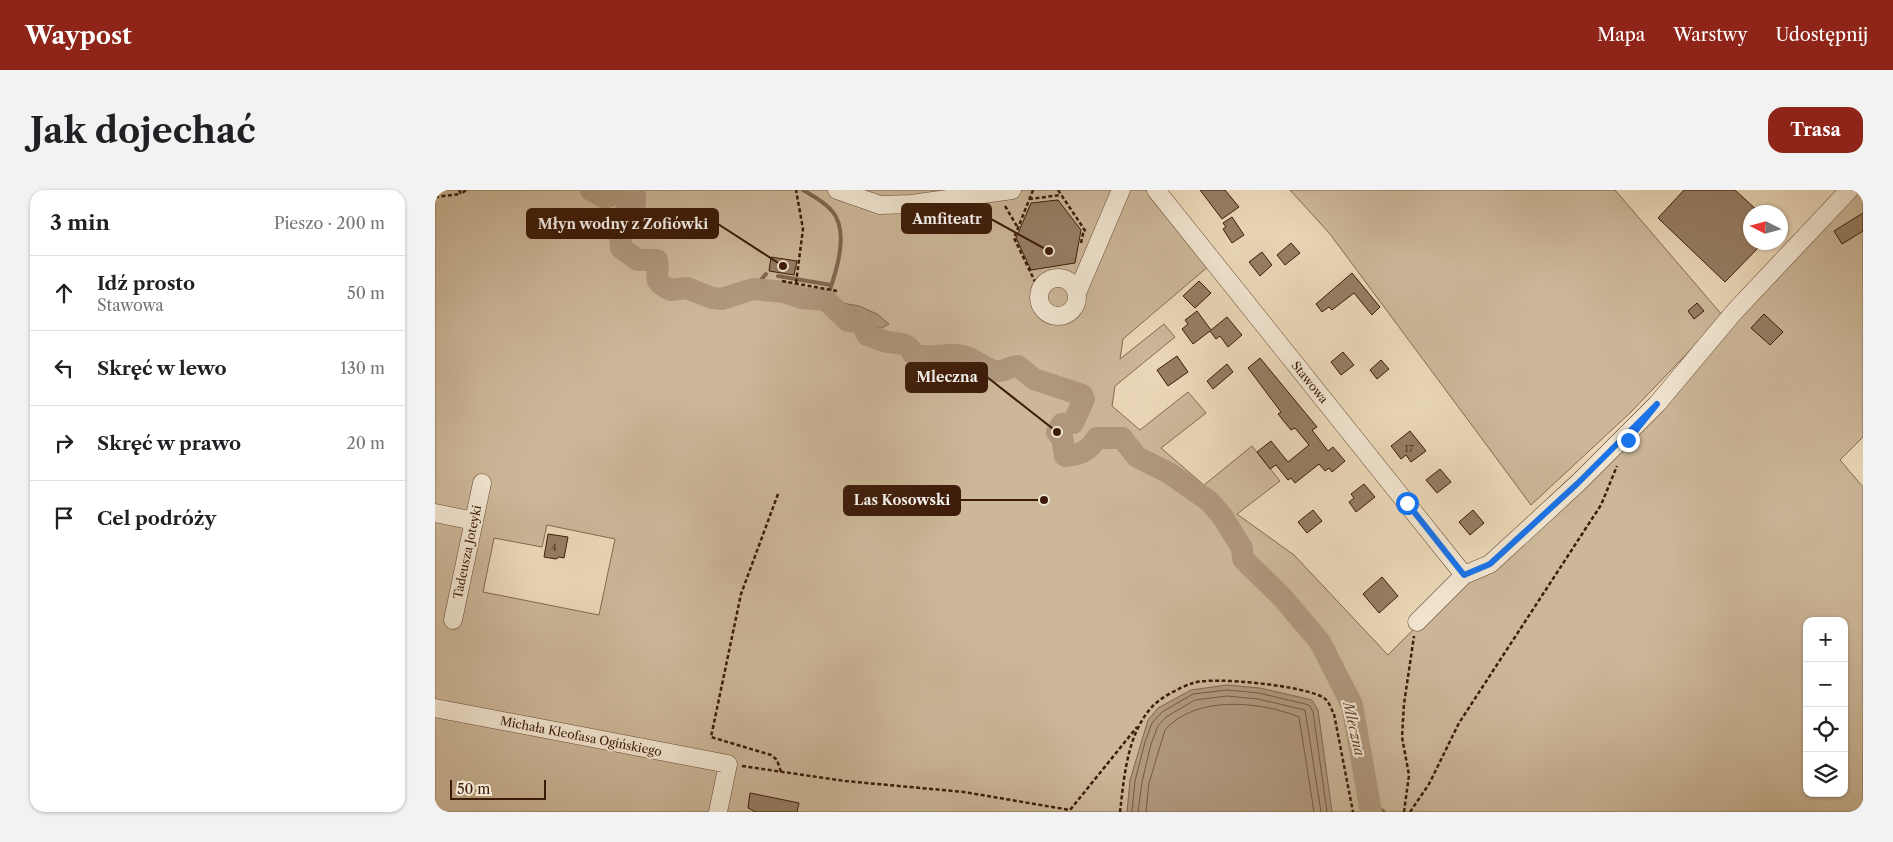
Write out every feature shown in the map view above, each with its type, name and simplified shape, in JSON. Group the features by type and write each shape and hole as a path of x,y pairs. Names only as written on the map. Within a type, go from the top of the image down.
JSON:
{"street":[{"path":"837,190 880,205 911,204 1004,190"},
{"path":"1077,293 1072,283 1061,278 1049,280 1039,292 1041,307 1045,312 1057,317 1069,314 1073,309 1077,293 1121,190"},
{"name":"Stawowa","path":"1156,190 1464,575"},
{"path":"1417,622 1464,575 1490,564 1578,483 1657,404 1735,311 1849,190"},
{"name":"Tadeusza Joteyki","path":"453,620 482,483"},
{"path":"435,513 473,521"},
{"name":"Michała Kleofasa Ogińskiego","path":"435,708 728,764"},
{"path":"718,812 728,764"}],"path":[{"path":"459,190 461,194"},
{"path":"435,197 461,194 466,190"},
{"path":"796,190 803,229 796,283"},
{"path":"1004,190 1018,228"},
{"path":"1033,190 1014,238 1039,292"},
{"path":"1058,190 1097,247"},
{"path":"1029,199 1061,195"},
{"path":"782,281 837,291"},
{"path":"1410,812 1429,784 1459,723 1601,505 1618,464"},
{"path":"779,494 741,594 711,737 771,754 777,760 781,772"},
{"path":"1404,812 1409,775 1402,737 1404,704 1417,622"},
{"path":"728,764 845,781 964,792 1070,810 1152,706 1194,683 1242,682 1286,687 1319,695 1327,699 1334,714 1353,812"},
{"path":"1120,812 1124,775 1137,727"}],"shaded area":[{"path":"435,190 1149,190 1210,265 1123,339 1120,359 1164,324 1175,337 1115,386 1112,406 1140,430 1188,392 1206,413 1161,448 1204,485 1252,446 1280,481 1237,514 1294,555 1388,655 1482,560 1588,461 1857,190 1863,190 1863,437 1840,460 1863,487 1863,812 435,812","holes":["547,525 615,539 599,615 483,592 494,538 542,547"]},
{"path":"1290,190 1615,190 1723,316 1630,413 1531,505 1330,234"}],"water":[{"path":"824,291 835,293 837,302 859,306 877,314 889,324 882,328 852,323 835,315 827,307 805,302 806,294 818,295"},
{"path":"1227,685 1260,688 1312,700 1318,710 1332,812 1127,812 1130,780 1148,720 1158,708 1191,690"}],"building":[{"path":"1200,190 1225,190 1239,207 1222,219"},
{"path":"1684,190 1735,190 1751,205 1743,205 1743,250 1756,250 1725,282 1658,218"},
{"path":"1058,200 1081,230 1075,263 1031,270 1016,238 1031,203"},
{"path":"1863,213 1863,231 1842,244 1834,231"},
{"path":"1232,217 1244,235 1232,243 1223,229 1226,227 1223,223"},
{"path":"1291,243 1300,253 1285,265 1277,255"},
{"path":"1262,252 1272,265 1260,276 1249,262"},
{"path":"771,257 797,261 794,275 769,271"},
{"path":"1352,273 1380,307 1372,315 1354,293 1332,310 1329,307 1322,312 1316,304"},
{"path":"1199,281 1211,293 1195,308 1183,296"},
{"path":"1697,303 1704,311 1694,319 1688,311"},
{"path":"1197,311 1211,330 1227,317 1242,335 1228,347 1220,336 1216,339 1210,331 1193,344 1182,329 1188,324 1185,320"},
{"path":"1764,314 1783,332 1770,345 1751,328"},
{"path":"1343,352 1354,365 1341,375 1331,362"},
{"path":"1177,356 1188,372 1168,386 1157,370"},
{"path":"1260,358 1317,427 1312,430 1328,451 1333,447 1345,461 1332,472 1329,468 1325,471 1319,464 1295,483 1291,478 1288,480 1276,465 1270,469 1257,452 1271,441 1288,462 1309,445 1295,428 1291,430 1278,414 1281,412 1248,368"},
{"path":"1381,360 1389,369 1377,379 1370,370"},
{"path":"1227,364 1233,372 1213,389 1207,381"},
{"path":"1410,431 1426,451 1411,462 1406,455 1401,459 1391,446"},
{"path":"1440,469 1451,482 1437,493 1426,480"},
{"path":"1364,484 1375,497 1356,512 1349,502 1354,498 1351,494"},
{"path":"1313,510 1322,521 1307,533 1298,522"},
{"path":"1473,510 1484,523 1470,535 1459,522"},
{"path":"548,534 568,537 564,558 544,557"},
{"path":"1382,577 1398,596 1379,613 1363,594"},
{"path":"750,793 799,803 797,812 756,812 748,808"}],"waterway":[{"name":"Mleczna","path":"591,190 605,198 620,193 635,196 635,203 615,223 620,236 621,248 638,260 657,260 658,281 664,287 671,290 687,288 712,298 722,299 753,289 784,292 802,298 826,300 848,321 861,322 867,335 906,345 913,354 919,356 963,356 995,371 1018,366 1034,379 1082,395 1084,399 1073,423 1062,424 1057,432 1062,437 1065,456 1084,452 1097,438 1122,438 1137,457 1169,473 1209,501 1222,516 1242,548 1243,559 1282,597 1320,642 1352,705 1371,812"},
{"path":"803,190 819,199 832,211 840,229 841,241 838,264 828,295"},
{"path":"753,289 766,274"},
{"path":"778,276 831,285"},
{"path":"1369,801 1384,812"}],"place":[{"name":"Amfiteatr","path":"1049,251"},
{"name":"Młyn wodny z Zofiówki","path":"783,266"},
{"name":"Mleczna","path":"1057,432"},
{"name":"Las Kosowski","path":"1044,500"}],"route":[{"path":"1407,503 1464,575 1490,564 1578,483 1657,404 1628,440"}]}
